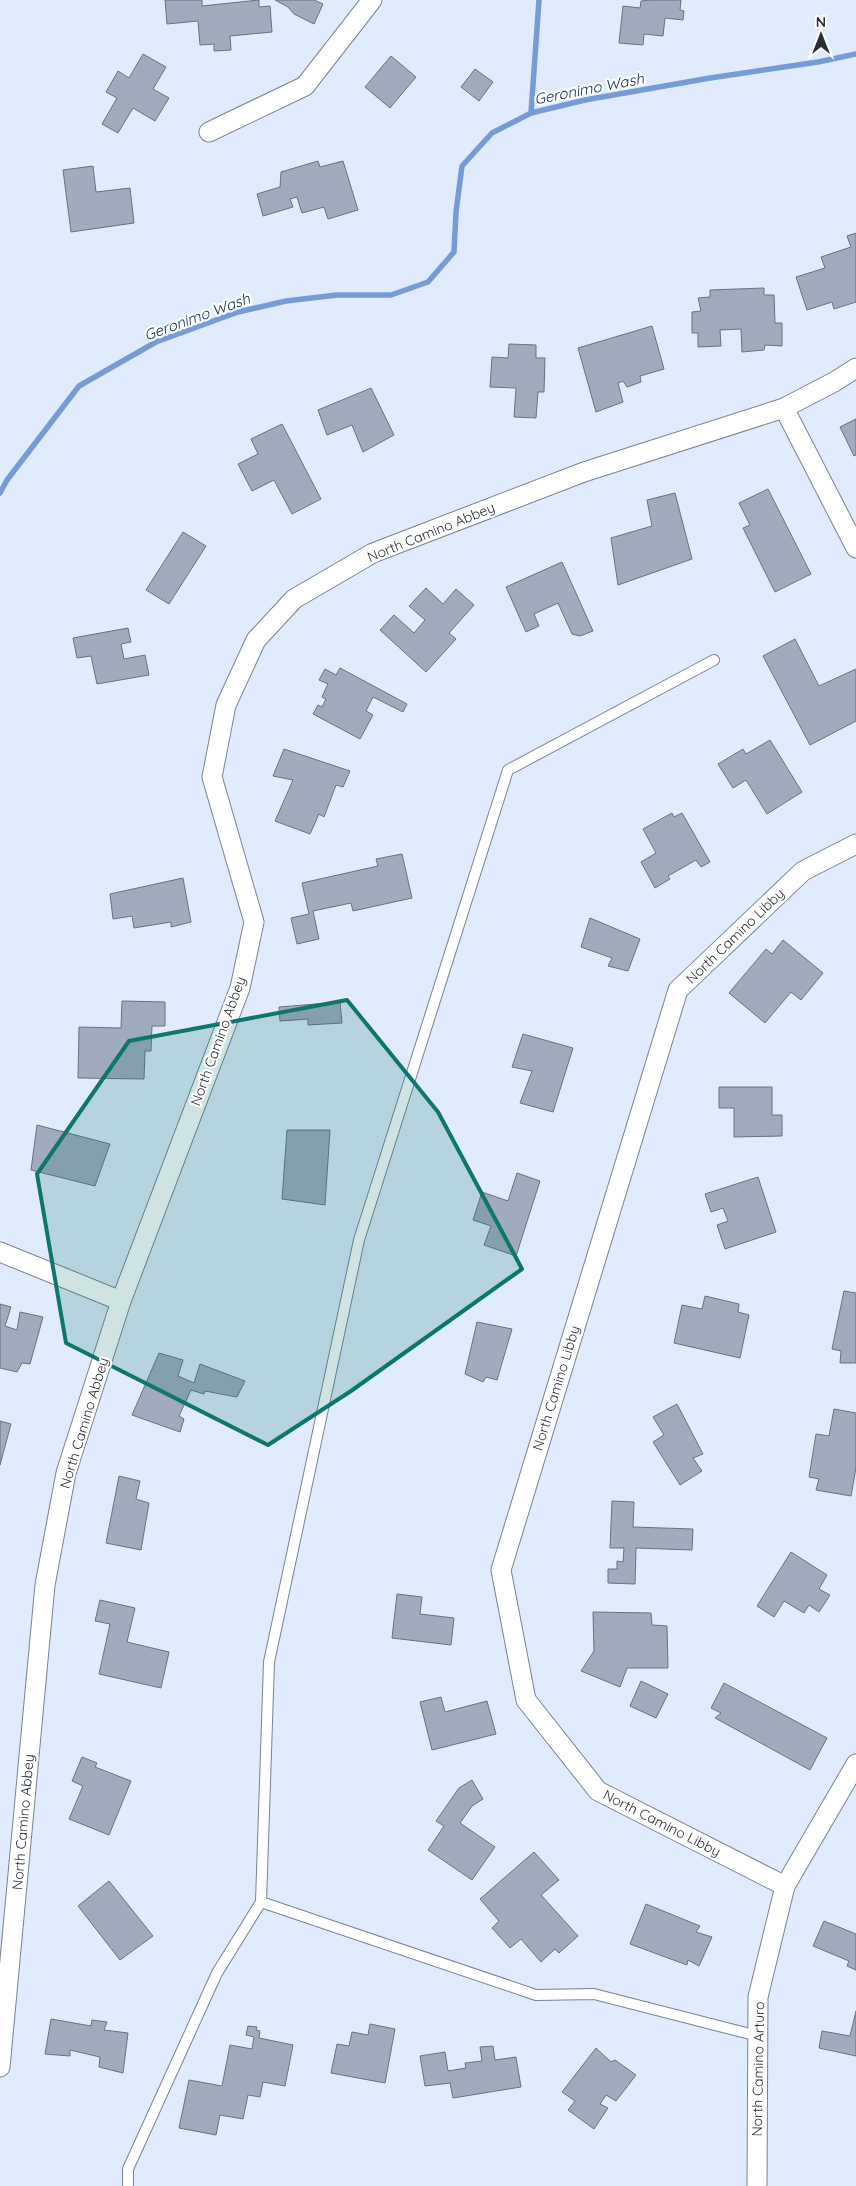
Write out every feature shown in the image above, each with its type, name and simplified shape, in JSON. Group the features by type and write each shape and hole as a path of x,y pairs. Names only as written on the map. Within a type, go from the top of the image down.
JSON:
{"street":[{"path":"209,132 305,86 372,0"},
{"name":"North Camino Abbey","path":"0,2067 44,1585 66,1473 121,1301 240,988 254,922 212,777 226,705 256,640 294,600 373,553 584,472 784,408 834,382 856,368"},
{"path":"784,408 856,548"},
{"name":"North Camino Libby","path":"785,1886 598,1791 526,1700 500,1570 678,990 803,872 856,844"},
{"path":"0,1252 121,1301"},
{"name":"North Camino Arturo","path":"757,2186 758,1997 785,1886 856,1764"}],"lane":[{"path":"128,2186 128,2170 217,1973 261,1902 269,1662 357,1250 508,770 714,660"},
{"path":"261,1902 536,1995 594,1994 758,2036"}],"highlighted area":[{"path":"347,1000 438,1112 522,1269 351,1391 268,1445 66,1343 37,1174 129,1041"}],"building":[{"path":"165,0 202,0 202,6 259,0 259,7 270,6 272,32 230,36 231,50 214,51 214,44 200,45 198,21 167,24"},
{"path":"275,0 314,0 323,4 314,24 294,14 288,7"},
{"path":"681,0 680,10 684,11 683,20 665,18 663,36 644,34 643,45 619,43 623,6 640,8 641,1"},
{"path":"143,54 166,67 153,89 169,98 155,121 133,108 118,133 102,124 117,98 106,92 118,71 129,78"},
{"path":"391,56 416,77 390,108 365,87"},
{"path":"475,69 493,82 479,101 461,87"},
{"path":"318,161 320,167 343,161 358,210 328,219 324,207 302,213 297,197 290,199 293,207 263,216 257,194 280,187 281,172"},
{"path":"93,166 96,192 130,188 134,223 71,232 63,170"},
{"path":"856,233 856,302 834,309 832,302 807,310 796,277 825,268 821,257 851,247 847,236"},
{"path":"764,288 764,295 774,295 775,323 782,323 782,346 765,345 764,350 742,352 741,329 720,330 721,346 698,347 698,333 692,333 692,312 701,311 698,298 710,297 710,290"},
{"path":"652,326 664,369 640,376 641,382 627,387 623,381 618,383 623,402 596,412 578,348"},
{"path":"509,344 536,345 536,358 545,358 544,392 538,392 536,418 514,417 516,388 490,387 492,357 508,358"},
{"path":"371,388 394,435 363,452 352,425 327,435 318,410"},
{"path":"856,419 856,455 854,456 840,427"},
{"path":"282,424 321,499 292,514 274,480 252,491 238,464 258,454 251,439"},
{"path":"768,489 811,574 775,592 743,528 750,525 739,503"},
{"path":"675,493 692,559 618,585 611,538 652,526 647,500"},
{"path":"183,532 206,546 169,604 146,590"},
{"path":"562,562 593,631 580,636 572,634 558,603 534,614 539,626 526,632 506,587"},
{"path":"426,588 443,604 456,589 474,605 449,633 456,639 426,672 380,630 394,615 414,633 425,620 409,606"},
{"path":"128,628 131,642 121,644 124,659 145,655 149,675 97,684 91,656 77,658 73,638"},
{"path":"795,639 819,686 856,669 856,721 810,745 763,656"},
{"path":"340,668 407,704 403,712 373,697 366,711 373,715 360,739 313,714 318,705 322,707 326,699 322,697 328,684 319,680 325,669 336,675"},
{"path":"770,740 802,792 767,814 746,780 733,788 718,764 743,749 746,754"},
{"path":"284,749 350,771 343,787 336,785 324,817 319,814 310,834 275,821 293,780 273,776"},
{"path":"672,813 674,817 682,813 710,862 701,867 696,860 668,876 670,879 655,888 641,862 656,853 643,829"},
{"path":"402,854 412,898 353,911 351,903 313,911 319,939 297,944 291,918 309,914 302,883 378,866 376,859"},
{"path":"183,878 191,922 171,927 171,922 134,928 132,916 113,919 110,894"},
{"path":"590,918 640,939 628,971 608,966 612,958 581,947"},
{"path":"783,940 823,973 801,1000 791,992 765,1023 729,993 766,949 772,954"},
{"path":"122,1001 165,1002 165,1026 152,1026 151,1051 145,1051 144,1079 78,1078 79,1027 121,1028"},
{"path":"340,1002 342,1023 308,1025 308,1019 280,1021 279,1007"},
{"path":"523,1034 573,1048 553,1112 520,1103 532,1071 512,1067"},
{"path":"719,1087 772,1087 772,1115 782,1115 782,1136 734,1137 734,1108 719,1108"},
{"path":"37,1125 110,1144 95,1186 31,1170"},
{"path":"287,1130 330,1130 325,1205 282,1199"},
{"path":"517,1173 540,1181 516,1256 484,1245 491,1226 473,1220 482,1192 508,1201"},
{"path":"758,1177 776,1232 725,1249 717,1225 728,1221 723,1208 711,1212 705,1194"},
{"path":"844,1291 856,1293 856,1363 840,1363 841,1351 832,1349"},
{"path":"705,1296 739,1304 738,1312 749,1315 740,1358 674,1343 682,1305 702,1309"},
{"path":"0,1304 11,1307 5,1326 17,1330 20,1312 43,1317 30,1364 22,1363 17,1372 0,1368"},
{"path":"477,1322 512,1329 497,1380 486,1377 483,1382 465,1374"},
{"path":"159,1353 183,1360 178,1376 194,1383 200,1364 245,1381 237,1397 205,1391 204,1394 191,1390 179,1416 184,1419 180,1432 132,1415"},
{"path":"677,1404 703,1454 693,1458 702,1471 680,1485 653,1442 664,1435 653,1417"},
{"path":"834,1409 856,1413 856,1468 851,1496 816,1490 819,1479 809,1477 816,1434 829,1436"},
{"path":"0,1421 11,1424 0,1465"},
{"path":"119,1476 140,1481 136,1499 149,1503 141,1550 106,1543"},
{"path":"612,1501 634,1502 633,1527 693,1529 692,1550 636,1548 635,1584 608,1583 608,1569 617,1569 617,1561 623,1562 624,1548 610,1548"},
{"path":"791,1552 827,1575 819,1589 830,1595 819,1612 809,1605 804,1613 784,1601 774,1617 757,1606"},
{"path":"397,1594 422,1597 420,1614 454,1618 451,1645 392,1638"},
{"path":"100,1600 135,1608 127,1642 169,1652 161,1688 99,1674 110,1624 95,1621"},
{"path":"593,1612 651,1613 652,1625 667,1626 668,1668 627,1668 620,1687 581,1671 594,1651"},
{"path":"641,1681 668,1694 656,1718 630,1706"},
{"path":"724,1683 827,1738 810,1770 715,1718 721,1713 711,1708"},
{"path":"441,1697 445,1712 487,1701 496,1734 432,1750 420,1702"},
{"path":"82,1757 97,1763 95,1767 131,1781 109,1835 69,1819 83,1786 72,1781"},
{"path":"472,1780 483,1799 472,1806 460,1823 495,1847 472,1880 428,1850 444,1826 436,1821 459,1788"},
{"path":"534,1852 559,1880 541,1895 578,1936 559,1953 555,1949 541,1962 521,1939 510,1948 492,1928 499,1921 480,1899"},
{"path":"109,1881 153,1936 120,1960 78,1906"},
{"path":"646,1904 700,1926 696,1932 712,1937 699,1966 688,1960 687,1965 630,1944"},
{"path":"824,1921 856,1934 856,1970 847,1966 849,1961 813,1946"},
{"path":"856,2011 856,2056 819,2048 822,2031 850,2036"},
{"path":"51,2019 91,2026 92,2020 107,2022 104,2030 128,2033 123,2073 99,2067 100,2057 70,2050 70,2056 45,2054"},
{"path":"370,2024 395,2029 385,2083 331,2073 337,2044 349,2046 352,2032 368,2035"},
{"path":"248,2026 257,2027 256,2030 260,2031 259,2038 293,2045 285,2086 263,2082 260,2097 248,2095 243,2119 220,2115 216,2135 179,2128 189,2080 222,2086 230,2045 252,2049 254,2037 246,2035"},
{"path":"493,2046 495,2060 516,2057 521,2087 453,2098 450,2083 425,2086 420,2056 445,2052 448,2071 466,2068 465,2063 482,2061 480,2047"},
{"path":"596,2048 611,2062 615,2060 636,2075 616,2101 606,2095 600,2104 608,2108 594,2129 568,2110 575,2101 562,2092"}],"waterway":[{"path":"531,113 539,0"},
{"name":"Geronimo Wash","path":"0,493 7,480 79,386 156,342 238,312 286,301 337,295 391,295 428,282 454,252 456,212 462,166 492,133 531,113 585,100 710,78 818,62 856,54"}]}
